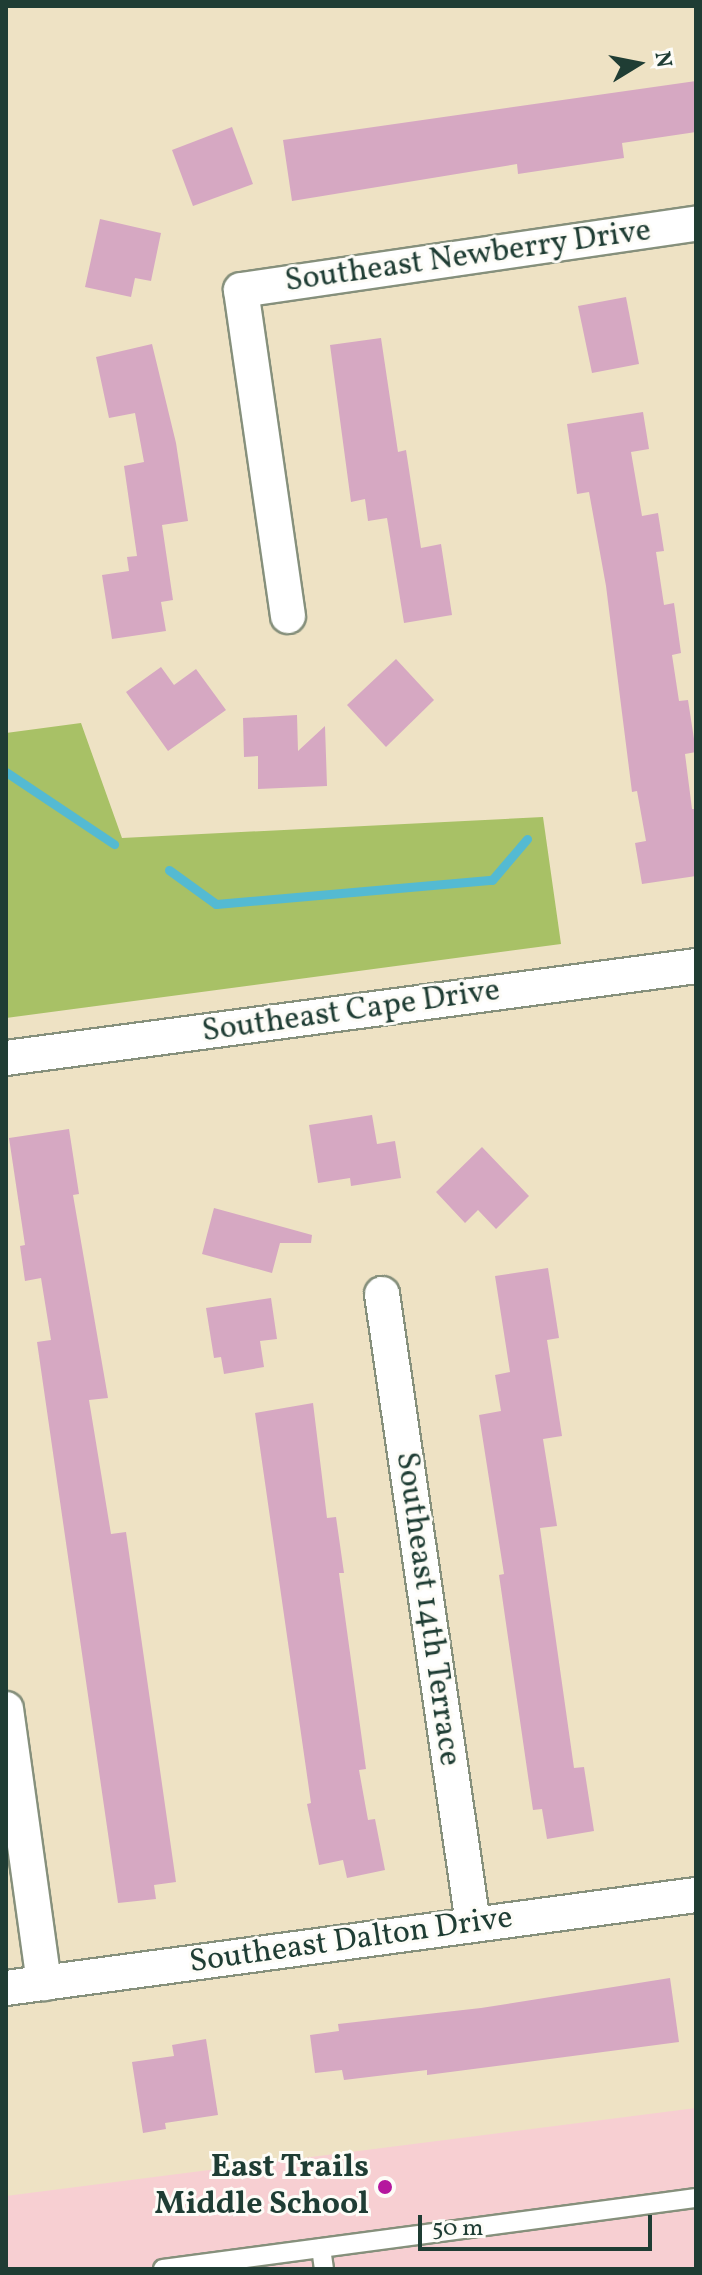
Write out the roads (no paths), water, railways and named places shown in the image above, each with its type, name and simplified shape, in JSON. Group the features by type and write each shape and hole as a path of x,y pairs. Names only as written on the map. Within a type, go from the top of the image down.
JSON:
{"street":[{"name":"Southeast Newberry Drive","path":"288,616 241,290 696,224"},
{"name":"Southeast Cape Drive","path":"6,1058 696,966"},
{"name":"Southeast 14th Terrace","path":"382,1294 473,1924"},
{"path":"6,1709 44,1983"},
{"name":"Southeast Dalton Drive","path":"6,1988 696,1895"}],"lane":[{"path":"163,2269 696,2198"},
{"path":"321,2248 324,2269"}],"waterway":[{"path":"6,772 114,844"},
{"path":"169,870 216,904 492,880 527,839"}],"place":[{"name":"East Trails Middle School","path":"385,2187"}]}
